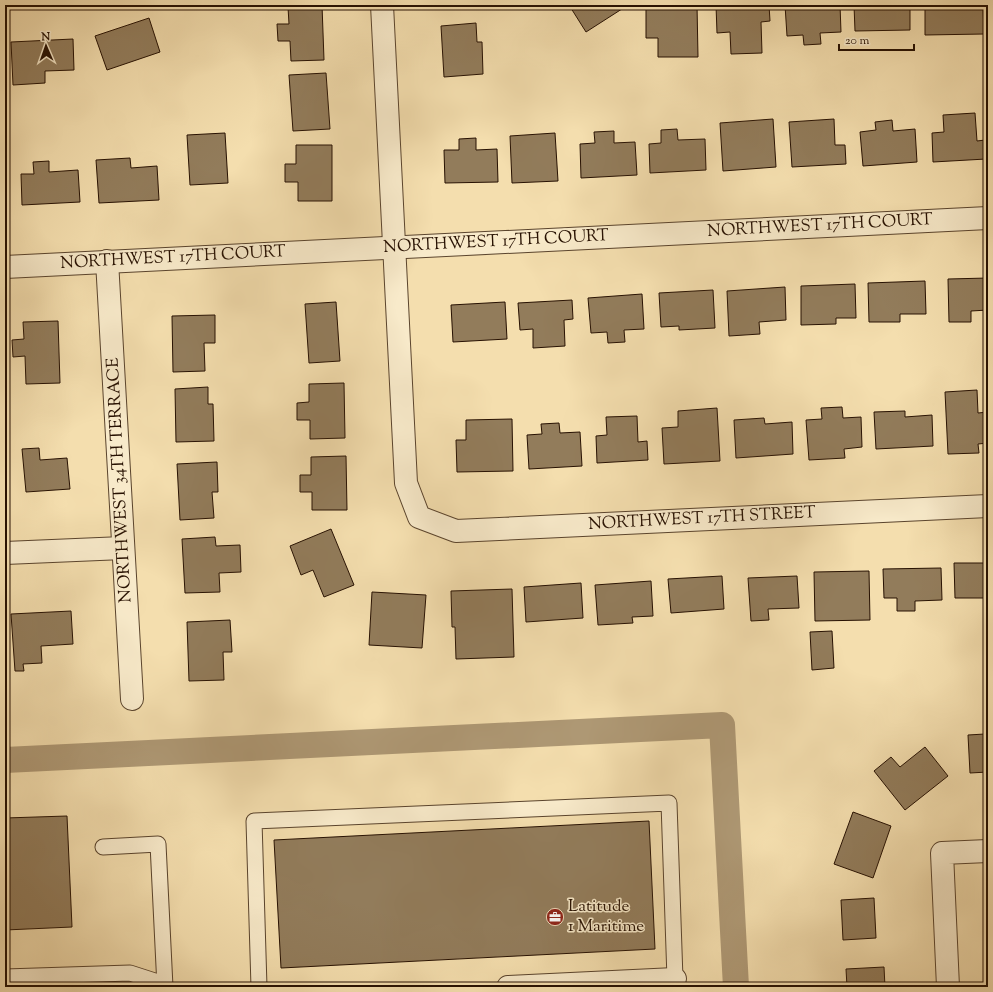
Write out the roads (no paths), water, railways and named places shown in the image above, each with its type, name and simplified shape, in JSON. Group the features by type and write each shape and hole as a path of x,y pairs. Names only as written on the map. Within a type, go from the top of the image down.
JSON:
{"street":[{"path":"382,5 394,247"},
{"name":"NORTHWEST 17TH COURT","path":"5,266 988,218"},
{"name":"NORTHWEST 17TH STREET","path":"394,247 406,483 420,517 456,531 988,506"},
{"name":"NORTHWEST 34TH TERRACE","path":"107,261 132,699"},
{"path":"5,553 123,548"},
{"path":"948,987 942,853 988,851"},
{"path":"508,987 675,979"}],"lane":[{"path":"258,987 254,821 669,803 675,979"},
{"path":"5,977 130,973 164,986 158,844 103,847"}],"waterway":[{"path":"5,760 722,725 736,987"}],"place":[{"name":"Latitude 1 Maritime","path":"555,917"}]}
